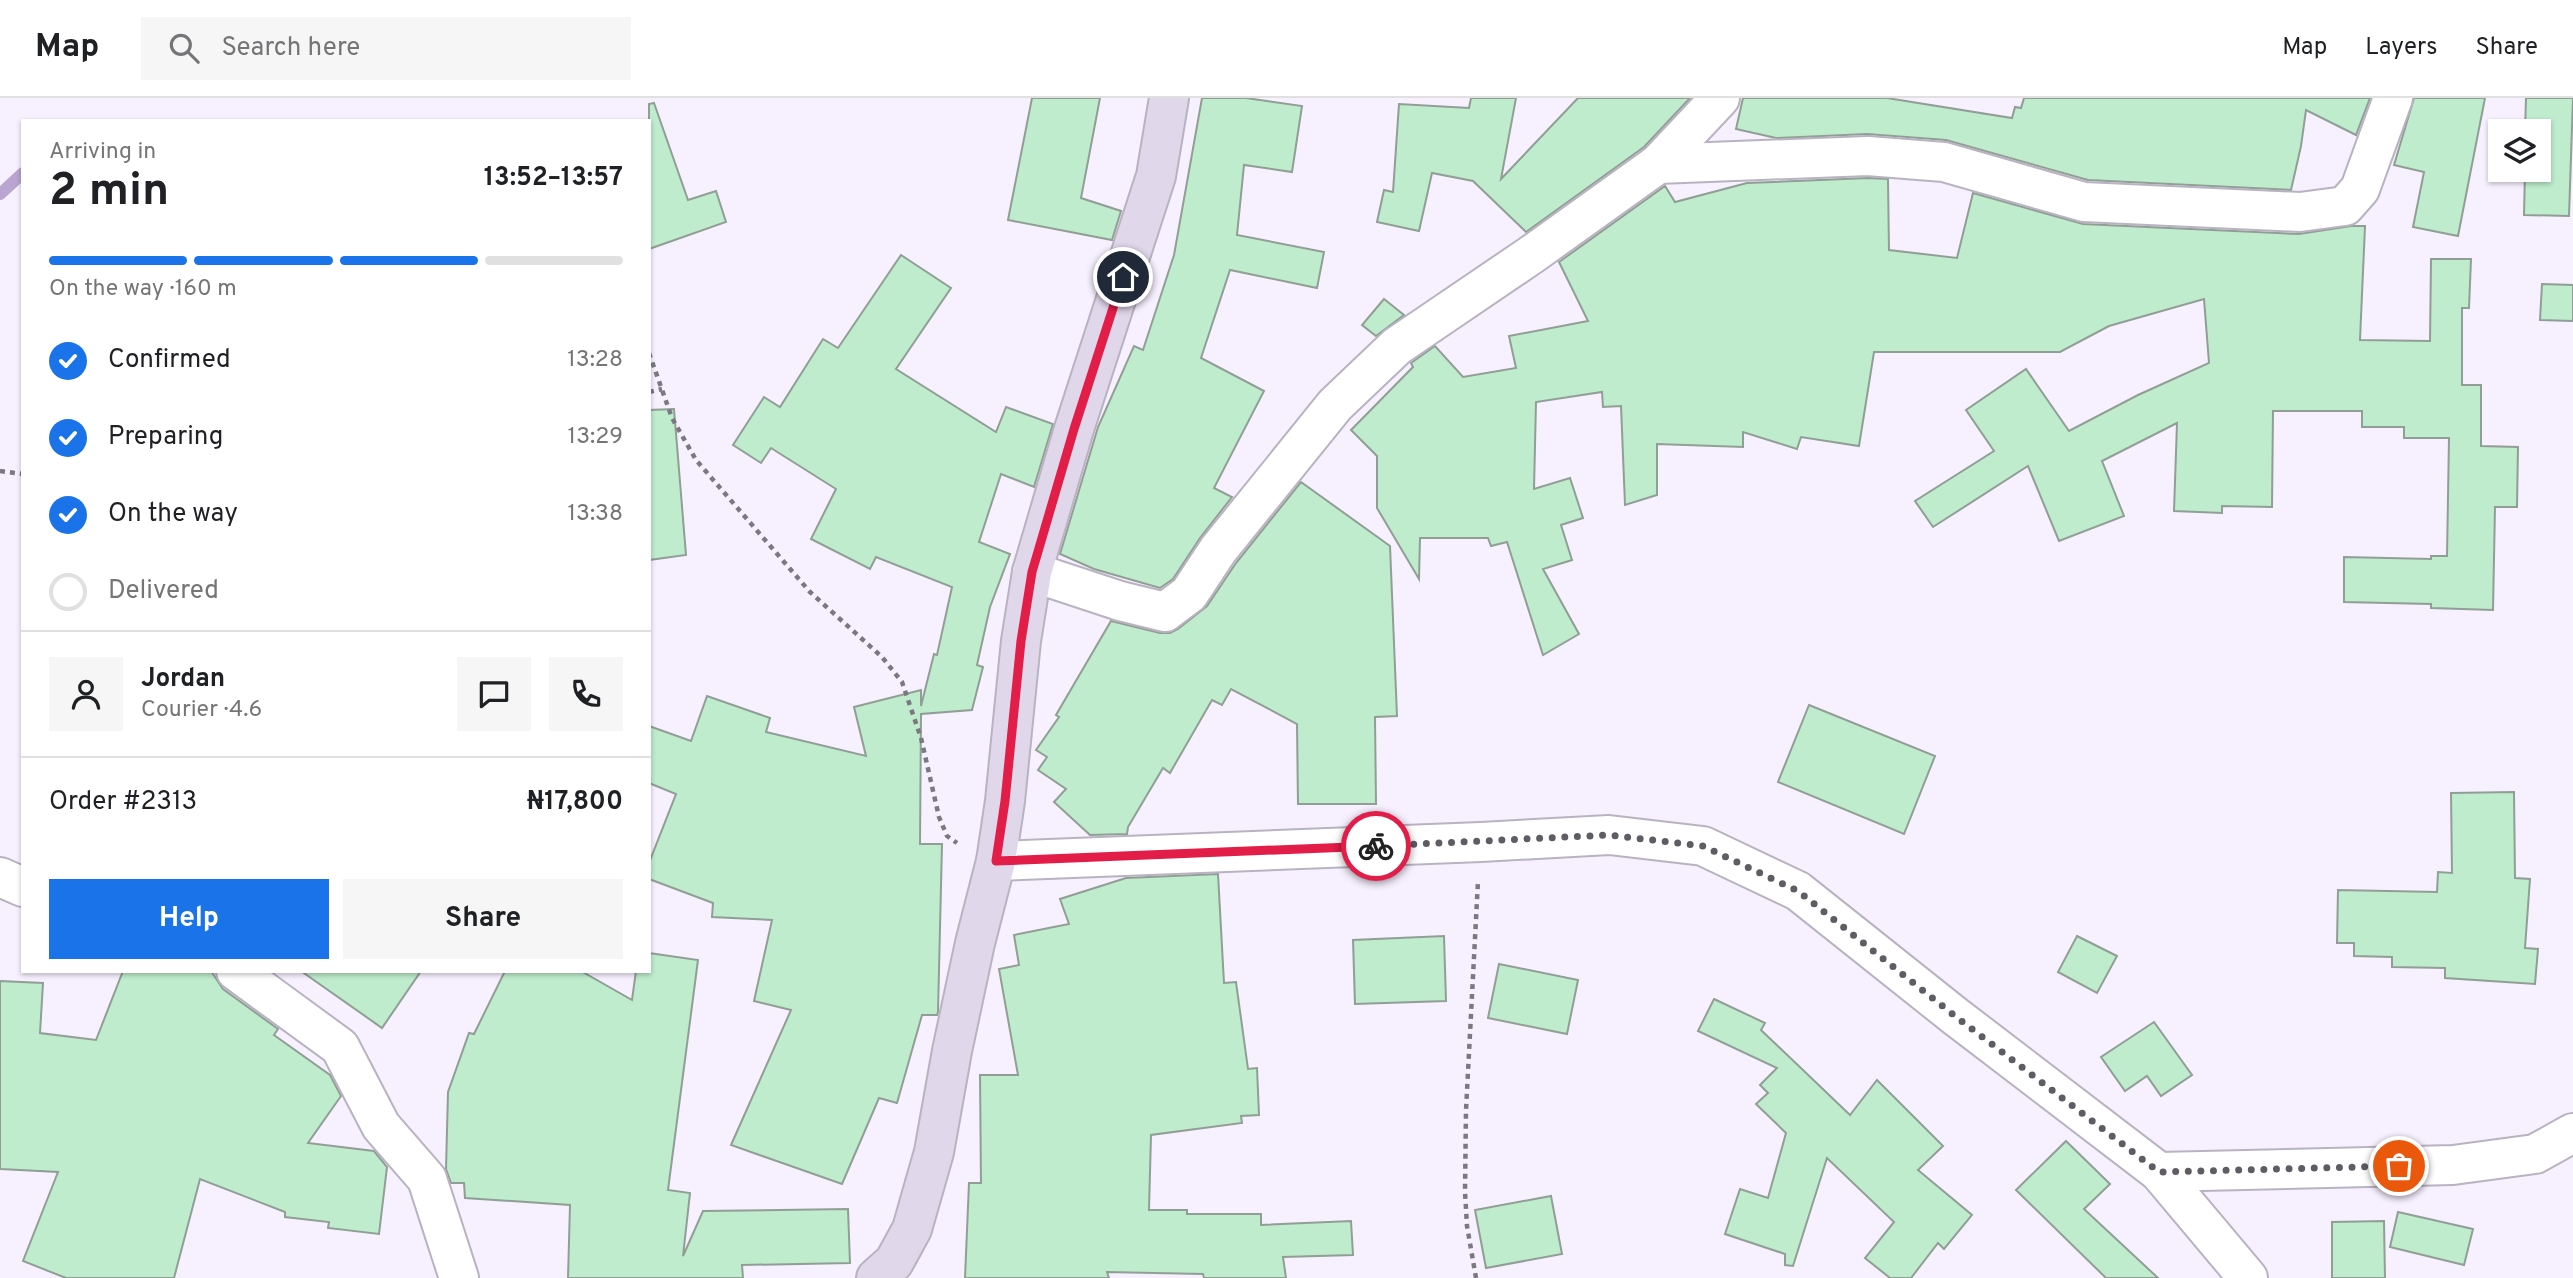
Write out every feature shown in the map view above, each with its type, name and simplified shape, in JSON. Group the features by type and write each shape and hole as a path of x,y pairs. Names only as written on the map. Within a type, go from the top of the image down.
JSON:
{"street":[{"path":"890,1273 912,1230 934,1152 975,943 996,861 1005,801 1021,641 1032,572 1074,429 1156,176 1169,98"},
{"path":"1032,572 1120,601 1164,612 1189,594 1217,550 1335,405 1397,346 1658,164 1720,98"},
{"path":"1658,164 1868,156 1944,162 2084,202 2300,212 2345,206 2360,188 2393,98"},
{"path":"996,861 1609,835 1703,846 1798,891 1955,1016 2159,1172 2248,1278"},
{"path":"0,877 21,886"},
{"path":"239,973 340,1047 380,1126 427,1179 459,1278"},
{"path":"2159,1172 2453,1165 2535,1154 2573,1133"}],"path":[{"path":"651,359 672,418 696,460 810,592 882,657 902,682 921,738 939,817 947,836 970,853 996,861"},
{"path":"651,392 662,389"},
{"path":"0,471 21,474"},
{"path":"1476,1278 1467,1226 1465,1137 1481,842"}],"building":[{"path":"1032,98 1100,98 1081,198 1121,211 1112,240 1008,220"},
{"path":"1202,98 1246,98 1302,106 1292,172 1244,165 1237,235 1324,252 1317,288 1230,270 1201,358 1264,391 1214,488 1232,497 1173,579 1160,588 1094,569 1060,554 1098,427 1134,346 1143,350 1174,255"},
{"path":"1471,98 1516,98 1501,179 1578,98 1690,98 1644,147 1526,232 1473,181 1432,173 1419,231 1377,222 1384,190 1393,192 1399,104 1469,108"},
{"path":"1743,98 1887,98 2012,118 2015,107 2021,108 2024,98 2370,98 2356,135 2306,110 2291,190 2088,180 1946,140 1867,134 1776,138 1736,129"},
{"path":"2414,98 2485,98 2458,236 2413,227 2424,172 2394,165"},
{"path":"2526,98 2573,98 2569,216 2524,215 2525,182 2551,182 2551,119 2525,119"},
{"path":"654,103 688,200 716,191 726,222 651,248 651,119 649,104"},
{"path":"1888,179 1889,250 1957,258 1973,193 2083,224 2299,234 2365,226 2360,340 2430,341 2431,259 2471,259 2469,308 2462,308 2462,385 2481,385 2481,446 2518,447 2517,507 2495,507 2493,610 2431,608 2431,604 2344,602 2344,557 2431,559 2431,556 2447,556 2449,438 2404,438 2404,427 2362,427 2362,411 2273,411 2272,507 2222,506 2222,513 2174,511 2177,423 2102,461 2124,516 2059,541 2028,466 1933,527 1915,501 1994,451 1966,410 2026,369 2069,431 2138,395 2209,363 2204,299 2109,326 2060,352 1874,352 1859,446 1801,437 1797,449 1743,432 1743,447 1657,444 1657,495 1625,505 1621,406 1603,407 1602,392 1536,402 1534,489 1570,478 1583,518 1561,525 1572,560 1543,569 1579,634 1543,655 1507,542 1491,546 1488,538 1420,538 1419,579 1377,508 1377,456 1351,430 1413,367 1411,363 1435,346 1463,377 1516,368 1509,336 1588,321 1559,262 1665,186 1675,202 1747,183"},
{"path":"901,255 951,288 896,369 996,432 1006,407 1053,424 1034,487 1001,474 979,542 1010,554 990,607 977,665 983,667 972,710 921,714 920,844 942,844 938,1012 937,1015 922,1015 897,1103 879,1098 842,1184 731,1145 791,1010 754,1001 772,920 712,917 713,903 651,880 651,858 676,794 651,784 651,727 691,741 707,696 770,718 766,732 866,756 854,707 921,690 921,706 934,654 937,655 952,587 876,557 870,569 811,539 836,489 771,448 761,463 733,445 764,397 780,407 823,339 838,348"},
{"path":"2542,284 2573,285 2573,321 2540,320"},
{"path":"1384,299 1404,315 1376,336 1362,325"},
{"path":"674,409 686,555 651,560 651,410"},
{"path":"1301,482 1390,546 1397,716 1375,717 1376,804 1298,804 1297,724 1231,689 1222,705 1212,700 1170,773 1163,768 1128,827 1127,834 1090,835 1054,802 1066,789 1038,770 1047,757 1036,750 1059,717 1056,715 1111,621 1160,633 1170,633 1178,629 1207,606 1236,563"},
{"path":"1809,705 1935,756 1904,834 1778,782"},
{"path":"2514,792 2515,878 2530,879 2525,948 2538,949 2535,984 2445,978 2445,968 2392,967 2392,957 2354,956 2354,943 2337,943 2338,890 2437,892 2438,872 2452,873 2451,793"},
{"path":"1218,874 1224,983 1236,982 1248,1069 1257,1068 1259,1115 1241,1116 1242,1123 1151,1135 1149,1210 1187,1210 1187,1214 1261,1214 1261,1225 1351,1221 1353,1255 1283,1257 1286,1278 1204,1278 1203,1274 1107,1272 1109,1278 965,1278 969,1183 981,1183 980,1075 1018,1075 999,969 1019,965 1014,935 1069,924 1060,899 1126,878"},
{"path":"1444,936 1446,1001 1355,1004 1353,940"},
{"path":"2077,936 2117,956 2097,993 2058,972"},
{"path":"651,953 698,960 668,1190 690,1193 683,1256 703,1211 848,1209 850,1263 742,1265 743,1278 568,1278 570,1205 465,1198 464,1183 451,1183 446,1169 448,1092 469,1033 474,1034 504,973 585,973 632,1000 636,973 651,973"},
{"path":"1499,964 1578,980 1567,1034 1488,1018"},
{"path":"122,973 212,973 223,989 278,1029 274,1035 330,1075 341,1096 308,1143 374,1151 387,1167 379,1234 328,1228 329,1222 285,1217 285,1212 200,1179 174,1278 66,1278 23,1261 58,1172 0,1169 0,981 43,983 40,1033 96,1040"},
{"path":"304,973 420,973 382,1028"},
{"path":"1714,999 1765,1023 1761,1030 1850,1115 1877,1080 1943,1146 1918,1170 1972,1215 1944,1249 1938,1243 1911,1278 1890,1278 1865,1258 1894,1222 1827,1158 1793,1266 1785,1265 1785,1254 1725,1234 1740,1189 1768,1198 1786,1133 1756,1104 1768,1093 1760,1085 1777,1068 1698,1031"},
{"path":"2154,1022 2192,1075 2161,1096 2147,1076 2125,1091 2101,1057"},
{"path":"2066,1141 2110,1184 2084,1209 2158,1278 2106,1278 2016,1190"},
{"path":"1551,1196 1562,1254 1486,1268 1475,1210"},
{"path":"2398,1212 2473,1229 2464,1265 2390,1247"},
{"path":"2384,1221 2385,1278 2332,1278 2332,1222"}],"waterway":[{"path":"0,194 21,175"}],"way so far":[{"path":"1376,846 1609,835 1703,846 1798,891 1955,1016 2159,1172 2399,1166"}],"route":[{"path":"1123,277 1032,572 1021,641 1005,801 996,861 1376,846"}]}
